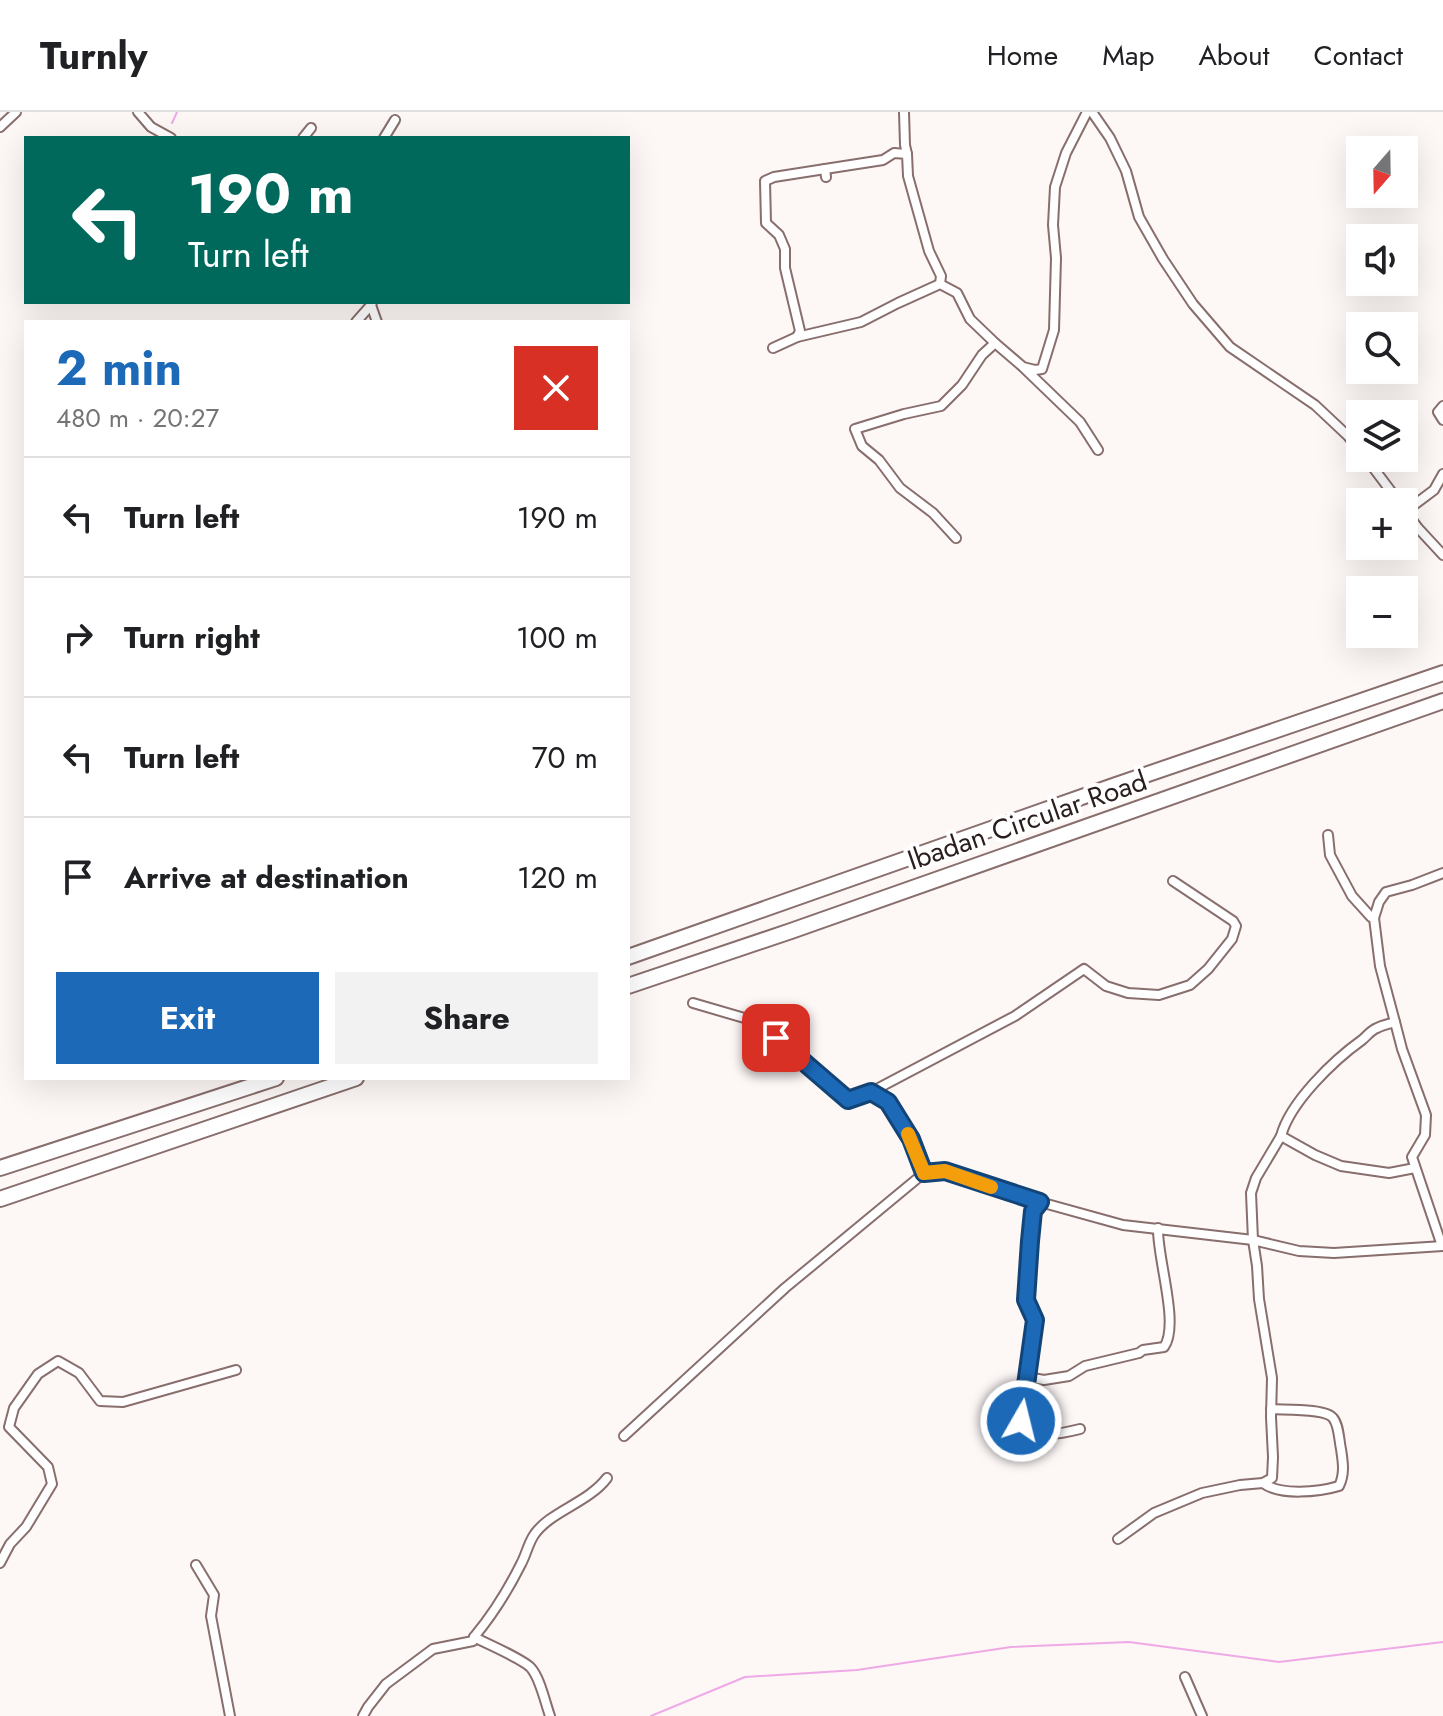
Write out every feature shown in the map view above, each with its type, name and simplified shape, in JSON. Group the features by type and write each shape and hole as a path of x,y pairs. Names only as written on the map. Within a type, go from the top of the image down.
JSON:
{"highway":[{"name":"Ibadan Circular Road","path":"630,956 1443,673"},
{"name":"Ibadan Circular Road","path":"630,985 1443,701"},
{"path":"0,1168 270,1080"},
{"path":"0,1199 350,1080"}],"street":[{"path":"0,127 16,112"},
{"path":"138,112 151,127 167,136"},
{"path":"904,112 908,176 929,251 941,276 940,284"},
{"path":"1023,367 1042,369 1054,330 1055,187 1066,153 1090,112 1110,138 1126,171 1139,217 1193,304 1230,347 1315,405 1346,434"},
{"path":"385,136 395,120"},
{"path":"305,136 311,128"},
{"path":"797,337 800,331 785,268 785,249 779,235 766,223 765,181 774,177 826,173 883,160 894,153 907,154"},
{"path":"773,348 797,337 861,322 940,284"},
{"path":"940,284 957,293 970,319 1080,422 1098,450"},
{"path":"358,320 370,304"},
{"path":"956,538 933,513 900,488 879,460 862,446 855,429 941,406 995,343"},
{"path":"1443,406 1438,412 1443,420"},
{"path":"1418,501 1434,490 1443,474"},
{"path":"1418,528 1443,555"},
{"path":"1328,835 1330,855 1352,896 1374,918"},
{"path":"624,1436 785,1288 924,1173 945,1171 1123,1225 1253,1240 1299,1251 1334,1253 1442,1246 1412,1157 1425,1135 1426,1115 1402,1049 1380,966 1374,918 1386,892 1443,873"},
{"path":"693,1003 758,1022 848,1100 871,1092 1015,1016 1084,969 1106,986 1128,993 1159,995 1190,985 1208,969 1232,939 1236,926 1173,881"},
{"path":"1118,1539 1154,1513 1202,1493 1263,1483 1272,1478 1272,1378 1253,1240 1251,1193 1283,1129 1322,1074 1376,1028 1395,1022"},
{"path":"871,1092 888,1102 911,1139 924,1173"},
{"path":"1281,1136 1341,1166 1389,1173 1415,1168"},
{"path":"1040,1202 1033,1211 1027,1277 1026,1300 1035,1320 1021,1421 1043,1435 1080,1429"},
{"path":"1027,1377 1044,1380 1069,1376 1085,1366 1164,1347 1169,1341 1171,1325 1158,1228"},
{"path":"0,1563 52,1484 48,1467 9,1427 14,1408 38,1374 58,1361 79,1373 100,1401 123,1402 236,1370"},
{"path":"1263,1483 1276,1490 1323,1491 1339,1486 1343,1477 1337,1428 1331,1415 1271,1409"},
{"path":"363,1716 386,1684 433,1649 473,1641 496,1611 534,1535 544,1524 598,1490 607,1478"},
{"path":"196,1565 214,1595 211,1616 230,1716"},
{"path":"474,1637 530,1666 539,1680 550,1716"},
{"path":"1185,1677 1202,1716"}],"waterway":[{"path":"172,123 177,112"},
{"path":"651,1716 745,1677 857,1670 1011,1647 1129,1642 1279,1662 1443,1642"}],"slow traffic":[{"path":"908,1134 924,1173 945,1171 991,1187"}],"route":[{"path":"776,1038 848,1100 871,1092 888,1102 911,1139 924,1173 945,1171 1040,1202 1033,1211 1030,1241 1026,1300 1035,1320 1021,1421"}]}
